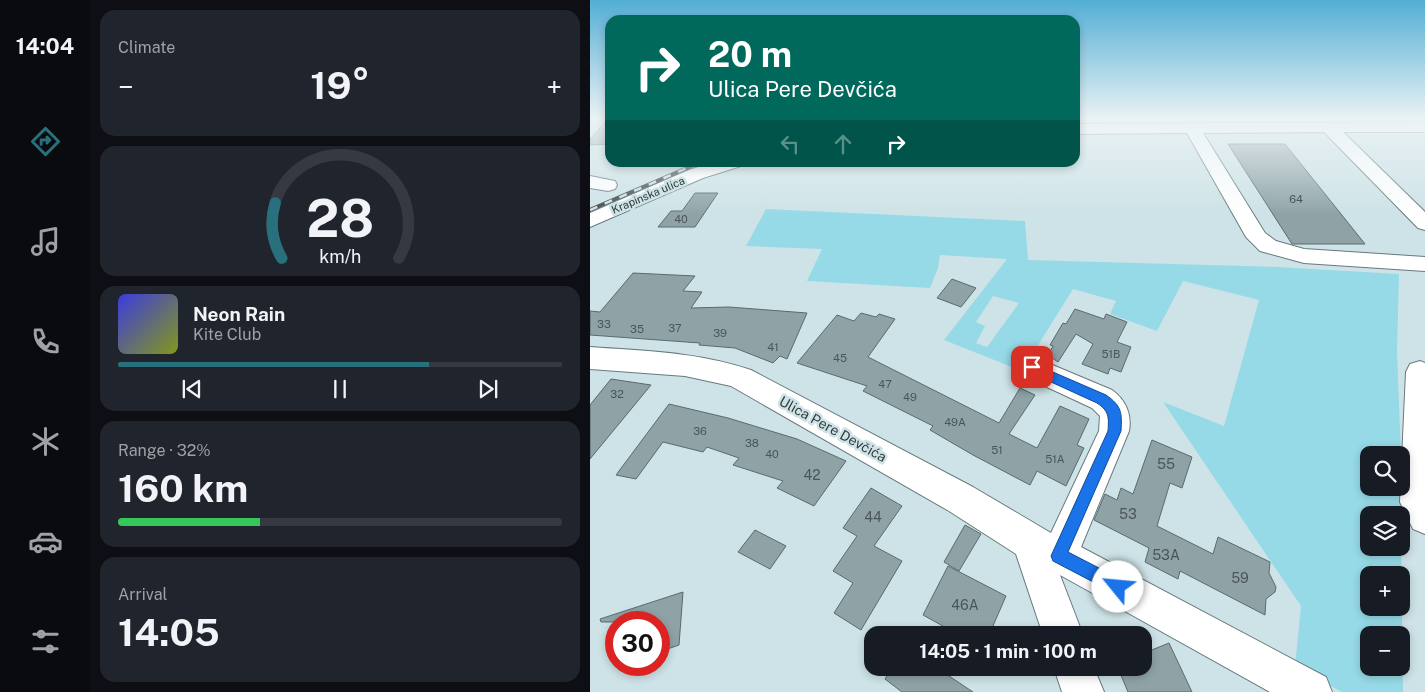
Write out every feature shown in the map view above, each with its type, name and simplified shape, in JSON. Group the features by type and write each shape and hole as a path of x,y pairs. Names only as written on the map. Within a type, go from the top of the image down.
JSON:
{"street":[{"path":"1205,150 1257,237 1268,246 1304,256 1425,264"},
{"path":"1361,150 1425,224"},
{"name":"Krapinska ulica","path":"590,220 696,174 719,167"},
{"name":"Ulica Pere Devčića","path":"590,358 691,366 721,370 740,378 961,499 1044,549 1311,692"},
{"path":"1032,367 1102,399 1110,405 1115,413 1114,431 1044,549 1061,626"},
{"path":"1425,374 1420,372 1417,502 1425,517"},
{"path":"1077,676 1083,692"}],"shaded area":[{"path":"766,209 1025,221 1028,260 1277,267 1399,274 1397,351 1401,446 1360,446 1360,496 1401,496 1401,506 1360,506 1360,556 1401,556 1401,566 1360,566 1360,616 1402,616 1402,626 1360,626 1360,676 1403,676 1403,692 1342,692 1295,667 1301,606 1163,402 1224,426 1259,300 1183,281 1157,331 1110,314 1116,301 1073,289 1022,371 944,340 1007,259 940,255 938,268 930,288 807,281 822,249 746,246","holes":["993,296 1019,303 987,347 976,343 985,326 976,322"]}],"building":[{"path":"1232,150 1290,150 1365,244 1292,244"},
{"path":"695,193 718,193 695,227 658,227 671,211 682,211"},
{"path":"633,273 695,276 683,291 702,292 691,308 729,307 807,313 787,359 780,356 773,363 735,348 699,345 700,343 590,335 590,311 600,312"},
{"path":"952,279 976,288 961,307 937,298"},
{"path":"1075,309 1104,319 1106,314 1127,322 1117,342 1131,347 1121,372 1110,368 1108,374 1082,364 1093,344 1076,334 1058,362 1048,355 1053,346 1050,345 1063,323 1066,324"},
{"path":"861,313 876,317 879,314 895,319 868,357 999,423 1020,388 1035,395 1009,434 1037,448 1060,406 1089,419 1077,445 1084,448 1066,486 1037,471 1030,485 930,430 933,426 863,391 867,386 797,363 837,315 854,321"},
{"path":"611,379 651,385 590,459 590,405"},
{"path":"669,404 728,418 797,439 846,461 814,506 777,488 783,481 733,465 739,458 707,447 703,452 663,442 636,479 616,475"},
{"path":"1152,440 1192,457 1182,488 1170,483 1157,526 1213,554 1218,537 1270,562 1269,573 1276,587 1275,592 1266,599 1265,615 1180,571 1178,579 1145,562 1149,548 1094,520 1105,494 1117,500 1121,488 1133,494"},
{"path":"871,488 902,506 874,546 902,561 861,630 834,613 853,583 833,571 857,536 843,528"},
{"path":"965,525 981,534 959,571 944,562"},
{"path":"755,530 786,546 770,569 738,552"},
{"path":"948,566 1006,596 993,626 943,626 923,615"},
{"path":"683,592 679,645 670,648 670,611 625,611"},
{"path":"605,617 605,622 601,622 600,619"},
{"path":"1169,643 1192,692 1128,692 1121,676 1152,676 1152,650"},
{"path":"887,676 949,676 973,692 902,692 885,679"}],"railway":[{"path":"590,210 689,167"}],"route":[{"path":"1032,367 1102,399 1110,405 1115,413 1116,424 1114,431 1059,556 1118,587"}]}
